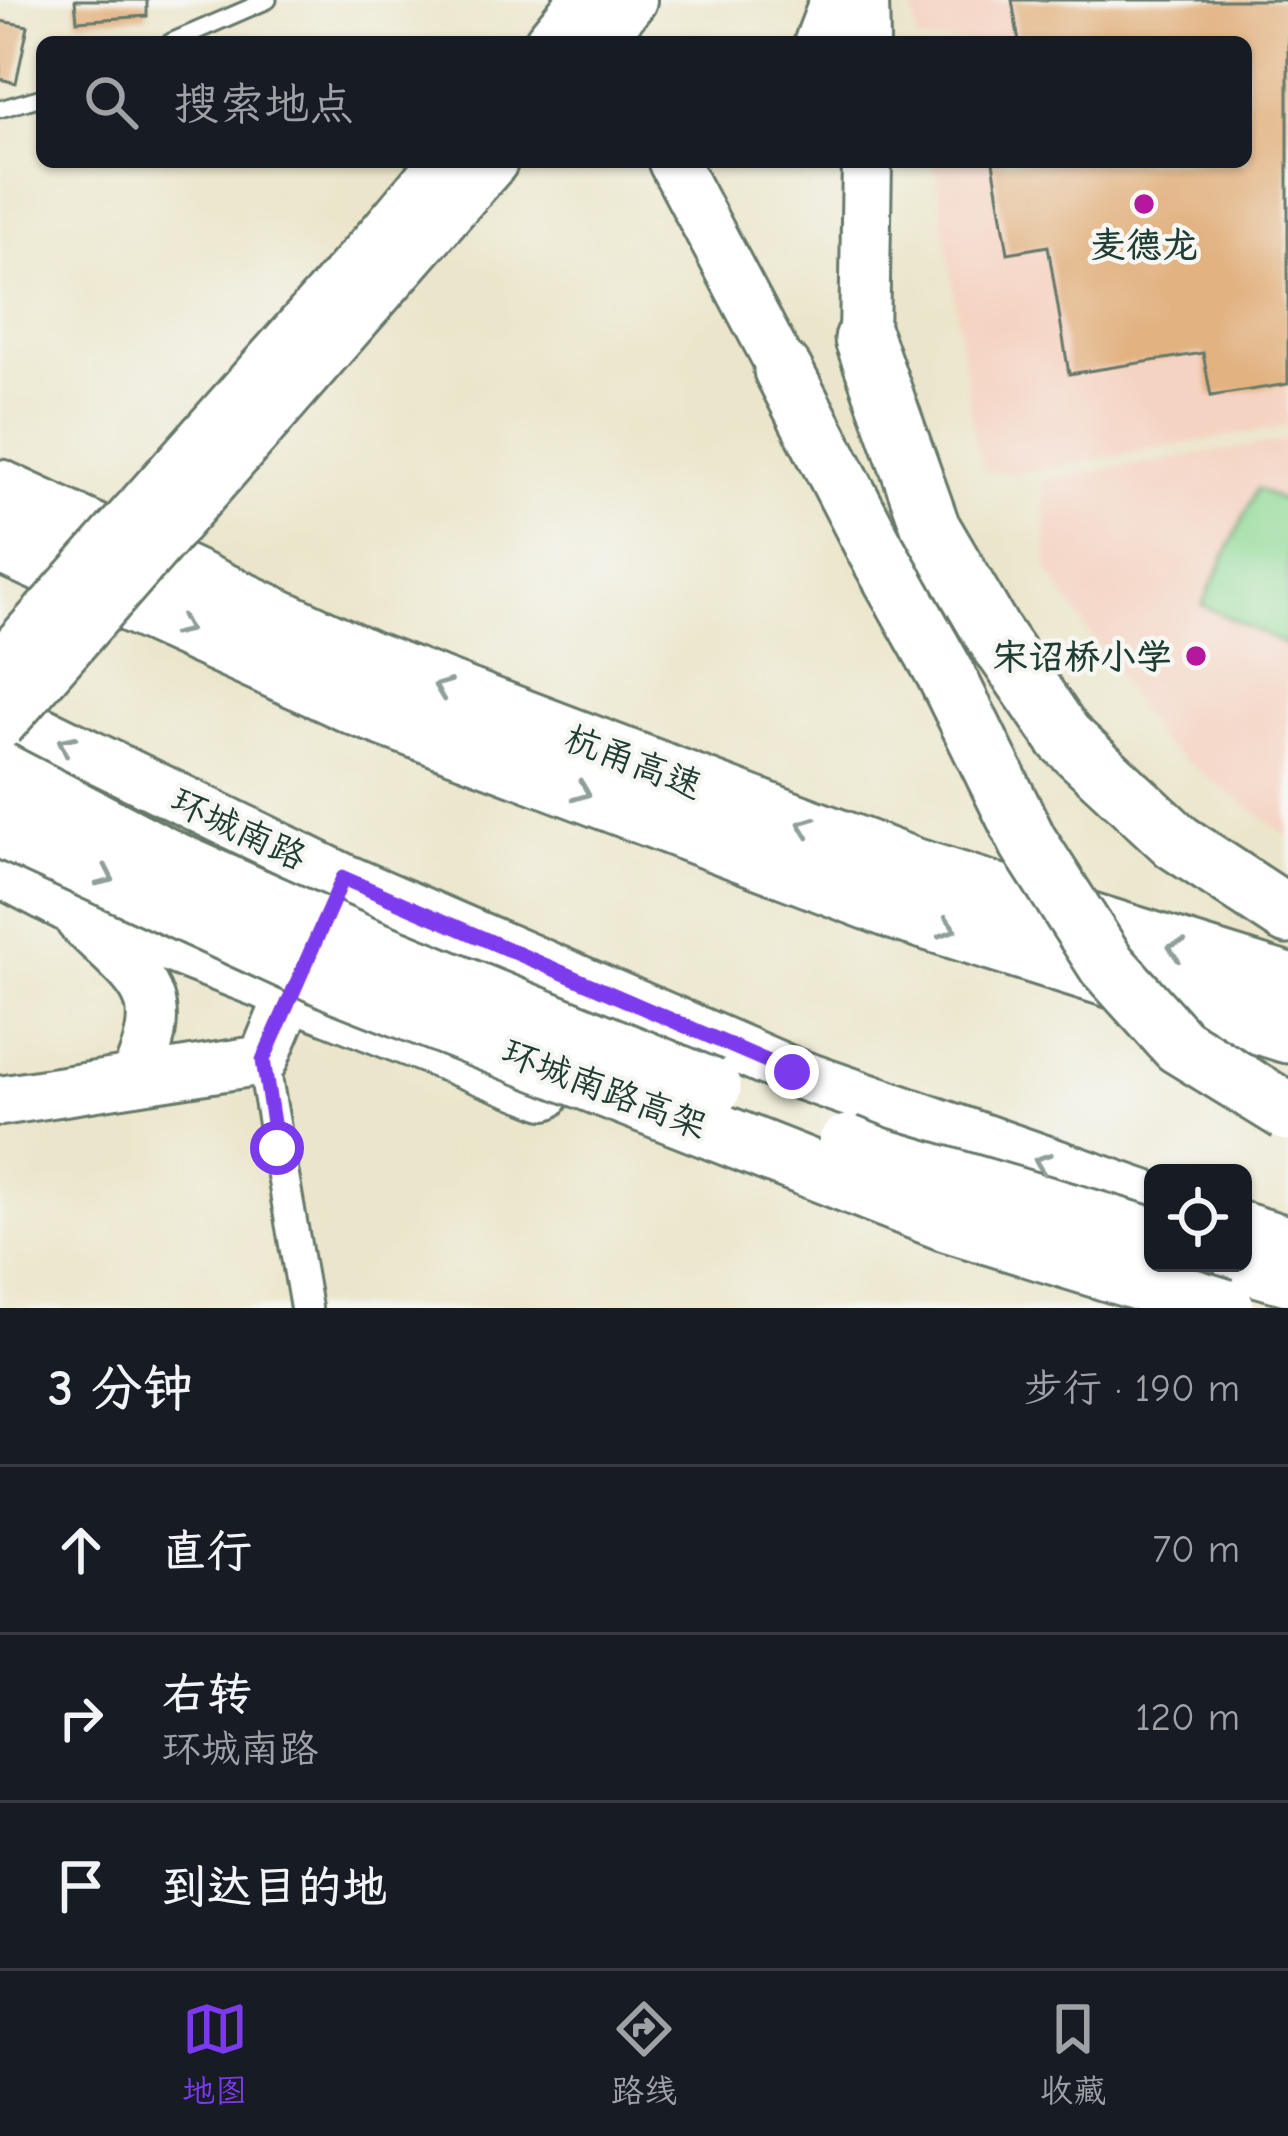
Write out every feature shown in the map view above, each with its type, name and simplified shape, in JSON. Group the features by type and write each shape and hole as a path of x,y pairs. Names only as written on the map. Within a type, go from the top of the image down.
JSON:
{"highway":[{"path":"864,339 931,528 992,632 1064,737 1177,842 1288,915"},
{"path":"783,370 946,673 1028,842 1107,965 1179,1046 1288,1112"},
{"name":"杭甬高速","path":"0,489 369,660 910,866 1288,983"},
{"name":"杭甬高速","path":"0,544 358,707 899,912 1288,1034"},
{"name":"环城南路高架","path":"0,771 165,857 858,1149 1144,1234"},
{"name":"环城南路高架","path":"0,828 342,985 946,1222 1225,1308"},
{"path":"1252,1266 1288,1276"}],"main road":[{"path":"554,36 584,0"},
{"path":"603,36 632,0"},
{"path":"821,36 835,0"},
{"path":"865,0 866,36"},
{"path":"0,725 397,245 440,168"},
{"path":"0,666 397,245 487,168"},
{"path":"692,168 783,370"},
{"path":"864,339 867,168"},
{"name":"环城南路","path":"0,711 343,878 792,1072 1144,1195"},
{"path":"0,872 69,908 954,1250 1142,1308"},
{"path":"0,1101 263,1060 343,878"},
{"path":"69,908 144,984 154,1016 152,1040 134,1080"},
{"path":"1252,1229 1288,1241"}],"street":[{"path":"263,1060 306,1308"}],"lane":[{"path":"185,36 268,0"},
{"path":"0,109 36,99"}],"shaded area":[{"path":"912,0 1288,0 1288,426 1009,474 984,469 975,441 936,168 1252,168 1252,36 917,36"},
{"name":"宋诏桥小学","path":"1288,440 1288,836 1160,742 1048,570 1044,480"}],"green space":[{"path":"1257,489 1288,503 1288,646 1202,605"}],"building":[{"path":"75,0 147,0 147,16 77,21"},
{"name":"麦德龙","path":"1012,0 1288,0 1288,384 1211,396 1203,353 1069,374 1048,246 1008,253 994,168 1252,168 1252,36 1018,36"},
{"path":"0,21 28,26 16,83 0,79"}],"place":[{"name":"麦德龙","path":"1144,204"},
{"name":"宋诏桥小学","path":"1196,656"}],"route":[{"path":"277,1148 263,1060 343,878 792,1072"}]}
